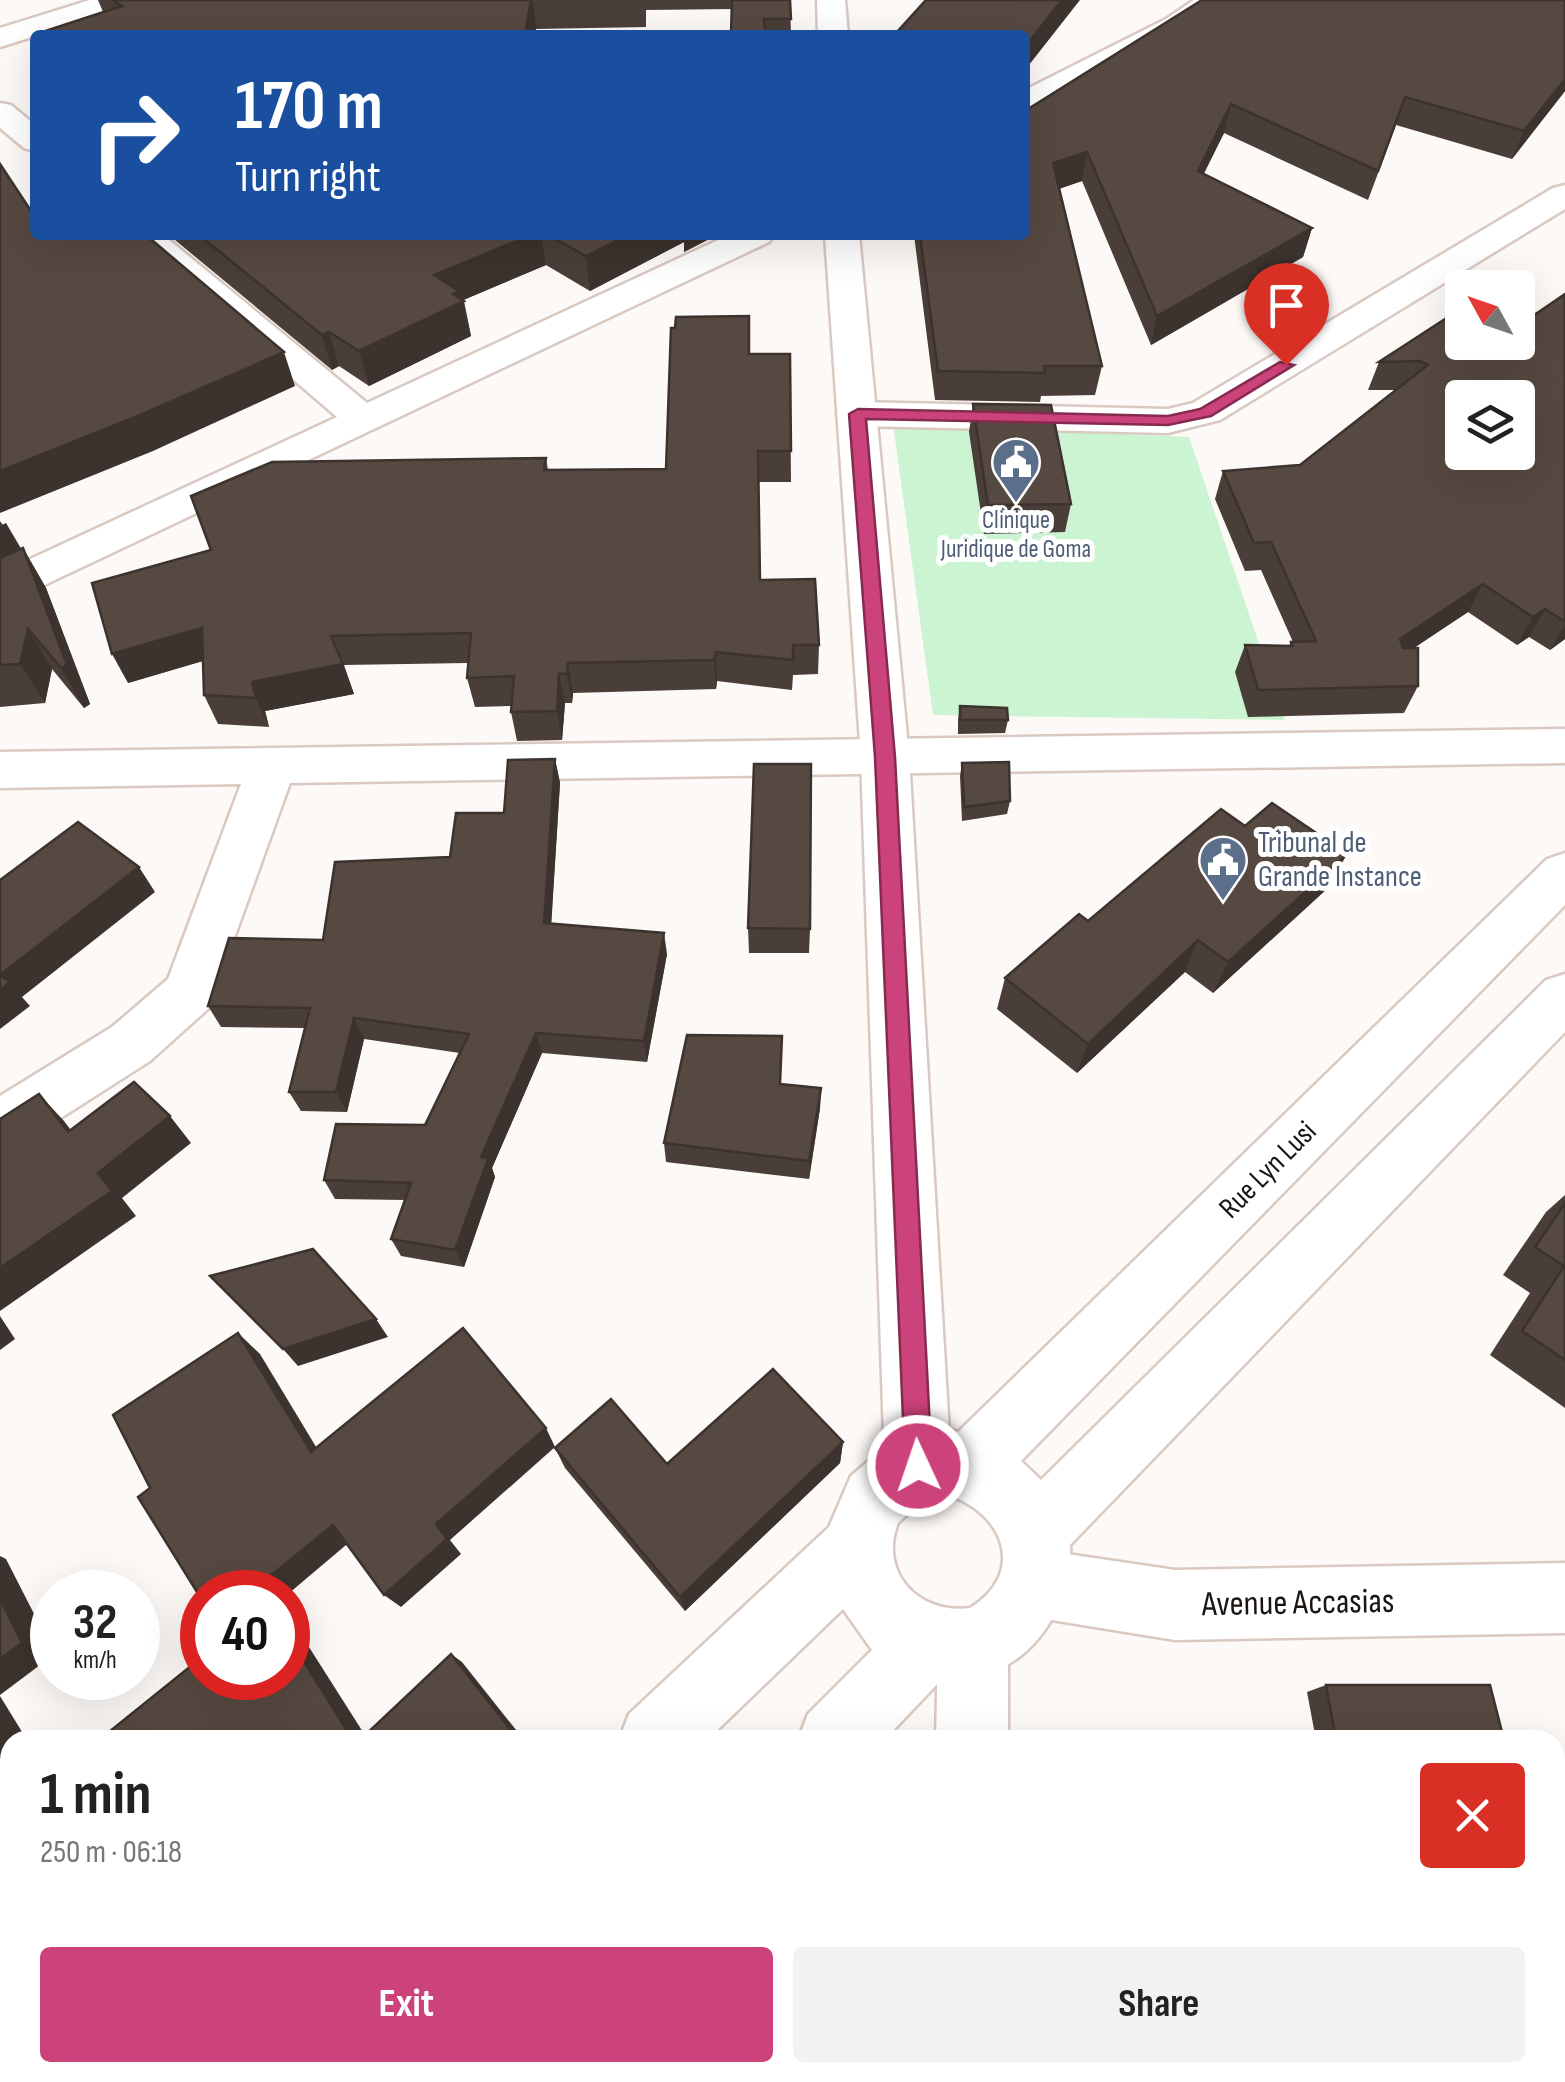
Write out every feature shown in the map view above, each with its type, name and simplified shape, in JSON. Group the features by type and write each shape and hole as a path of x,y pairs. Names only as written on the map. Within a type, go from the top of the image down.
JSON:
{"street":[{"path":"0,38 120,0"},
{"path":"830,0 832,30"},
{"path":"1030,99 1176,25 1213,0"},
{"path":"0,112 30,137"},
{"path":"858,414 1186,418 1224,402 1555,214"},
{"path":"148,240 362,419"},
{"path":"0,591 746,240"},
{"path":"842,240 944,1466"},
{"path":"0,770 1565,746"},
{"path":"0,1126 131,1044 190,992 272,767"},
{"name":"Rue Lyn Lusi","path":"944,1466 1565,873"},
{"path":"846,1730 951,1643 999,1632 1020,1610 1033,1559 1565,996"},
{"path":"951,1643 890,1621 874,1598 862,1573 860,1544 864,1518 876,1495 894,1478 944,1466 995,1479 1016,1498 1033,1559"},
{"path":"665,1730 860,1544"},
{"name":"Avenue Accasias","path":"1033,1559 1175,1605 1565,1598"},
{"path":"951,1643 970,1730"}],"green space":[{"path":"893,424 1189,437 1285,720 933,715"}],"building":[{"path":"113,0 531,0 526,30 48,30 122,6"},
{"path":"732,0 790,0 791,19 764,19 765,30 731,30"},
{"path":"926,0 1062,0 1030,41 1030,30 899,30"},
{"path":"1202,0 1565,0 1565,79 1524,131 1405,97 1378,171 1231,104 1198,171 1312,228 1157,316 1087,152 1053,163 1102,366 1044,366 1045,373 938,371 921,240 1030,240 1030,108"},
{"path":"0,164 30,209 30,240 152,240 284,352 138,416 0,471"},
{"path":"205,240 519,240 434,275 459,291 453,294 464,301 359,351 329,332 322,335"},
{"path":"557,240 618,240 586,256"},
{"path":"1565,294 1565,622 1545,609 1533,617 1483,584 1400,639 1403,648 1418,648 1418,686 1258,690 1245,645 1292,646 1291,642 1316,641 1271,542 1254,543 1223,471 1300,465 1428,365 1420,361 1379,362 1445,319 1445,360 1535,360 1535,314"},
{"path":"749,316 749,354 790,354 791,451 758,451 760,580 815,579 819,645 793,645 793,660 716,652 714,660 568,663 567,674 559,674 557,711 511,712 514,676 467,678 471,633 331,636 343,664 252,682 256,698 204,695 202,628 112,654 92,583 211,550 191,496 272,462 546,458 544,470 666,469 671,328 675,328 676,317"},
{"path":"973,404 1051,405 1071,504 988,505"},
{"path":"23,548 67,665 61,668 28,629 20,664 0,665 0,558"},
{"path":"960,706 1007,708 1008,720 960,720"},
{"path":"555,759 544,923 664,933 644,1041 536,1033 481,1157 488,1159 455,1250 391,1239 411,1183 324,1180 336,1124 425,1125 469,1034 354,1018 336,1092 289,1092 310,1008 208,1006 229,938 323,940 335,862 450,857 456,813 504,813 508,760"},
{"path":"1009,762 1010,801 964,807 962,763"},
{"path":"754,764 811,764 810,929 748,928"},
{"path":"1272,803 1347,854 1228,962 1198,940 1088,1044 1005,978 1079,914 1088,921 1221,809 1245,826"},
{"path":"78,822 139,867 0,975 0,880"},
{"path":"0,975 10,982 0,990"},
{"path":"687,1035 782,1036 780,1084 821,1088 809,1161 664,1143"},
{"path":"134,1082 170,1116 98,1173 112,1191 0,1268 0,1119 39,1094 68,1132"},
{"path":"1565,1203 1565,1360 1522,1331 1564,1266 1535,1247"},
{"path":"313,1249 376,1319 283,1349 210,1276"},
{"path":"463,1328 546,1428 436,1524 447,1539 384,1595 333,1525 278,1570 183,1570 138,1497 150,1488 113,1415 238,1333 311,1452"},
{"path":"773,1369 843,1442 680,1597 555,1448 611,1399 667,1464"},
{"path":"0,1599 22,1643 0,1659"},
{"path":"451,1654 511,1730 371,1730"},
{"path":"310,1671 347,1730 111,1730 149,1700 160,1700 160,1691 180,1675 180,1700 310,1700"},
{"path":"1326,1685 1490,1685 1501,1730 1334,1730"}],"place":[{"name":"Clinique Juridique de Goma","path":"1016,504"},
{"name":"Tribunal de Grande Instance","path":"1223,902"}],"route":[{"path":"918,1466 885,757 858,414 1186,418 1206,412 1286,365"}]}
